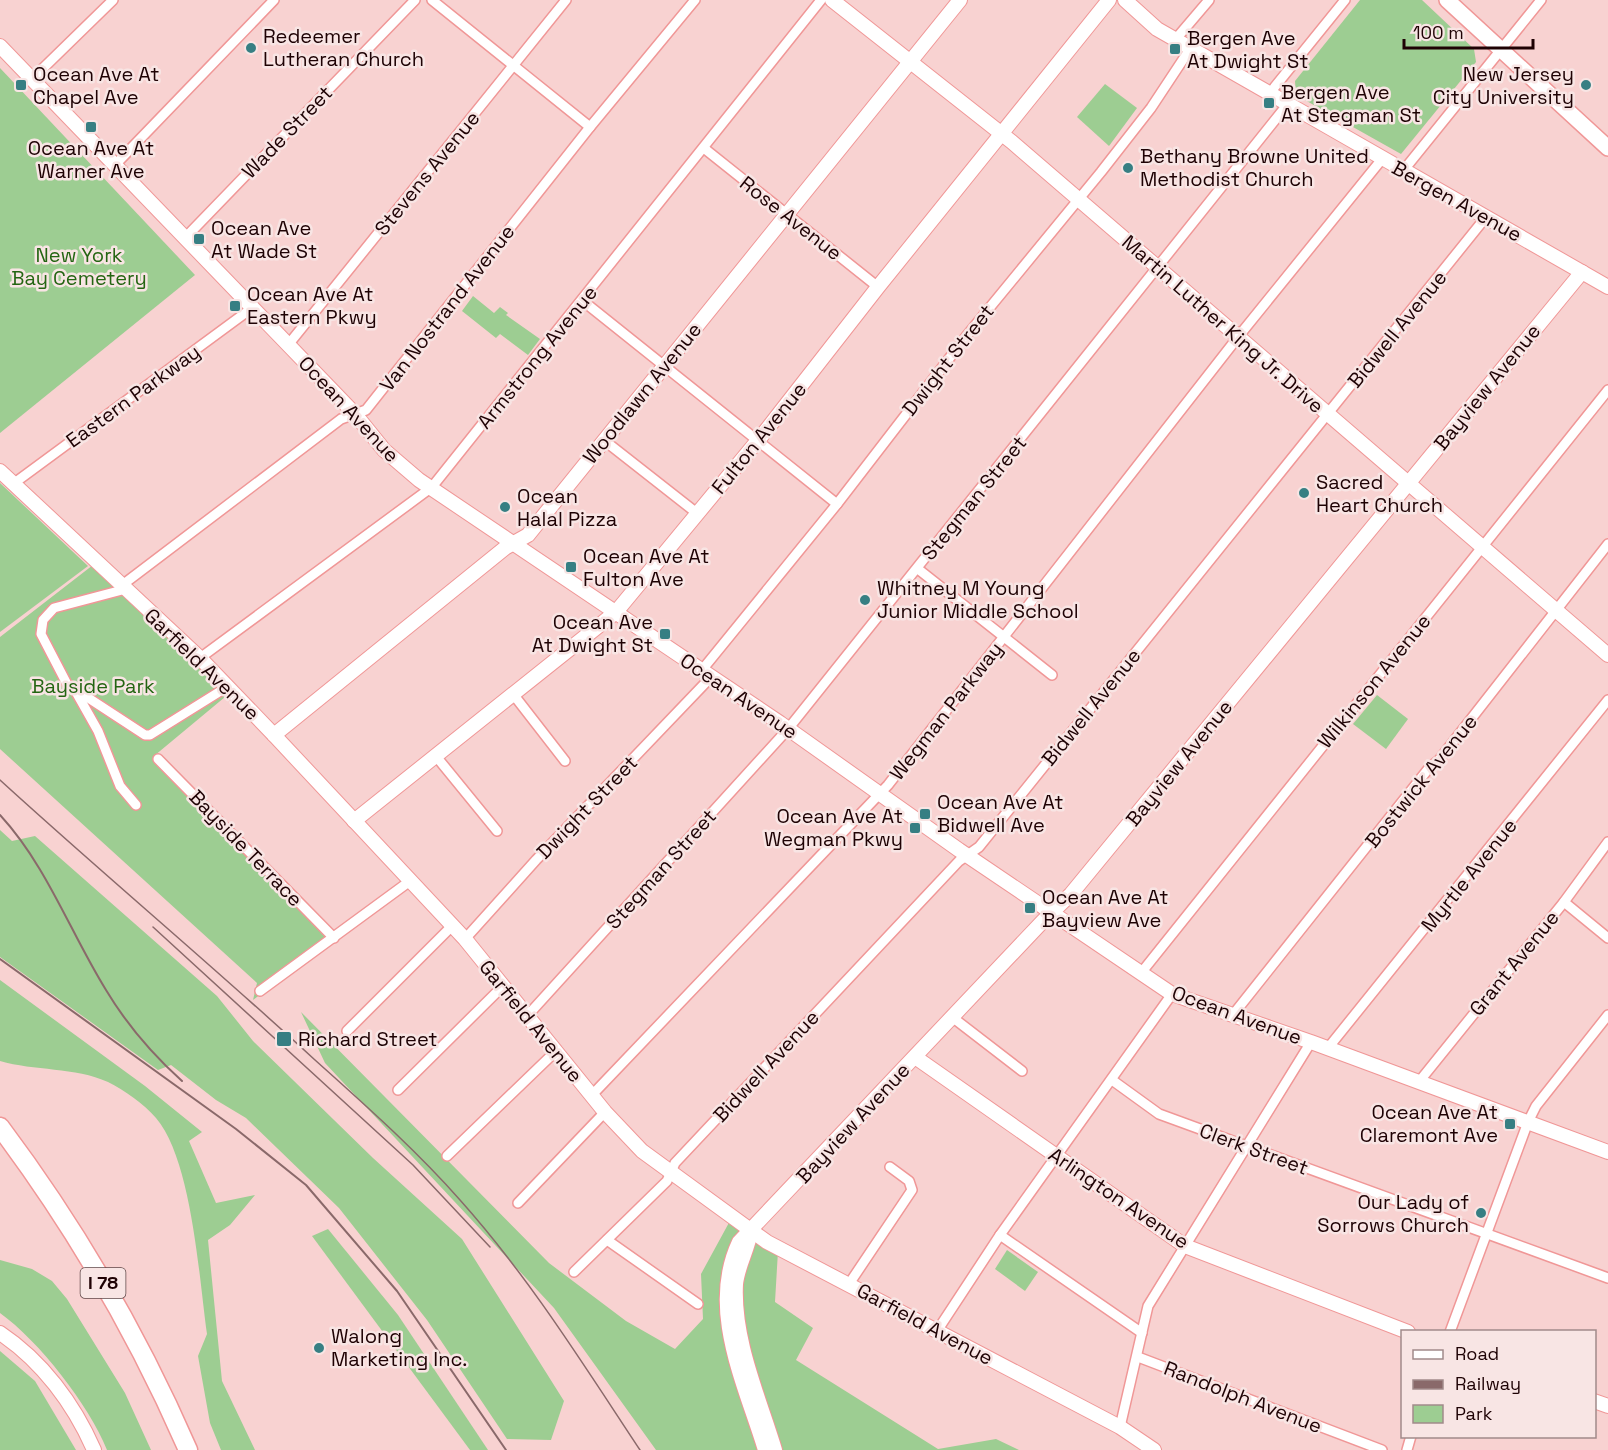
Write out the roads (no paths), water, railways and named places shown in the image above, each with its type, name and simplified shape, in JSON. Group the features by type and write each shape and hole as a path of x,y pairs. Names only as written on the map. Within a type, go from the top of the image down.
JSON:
{"highway":[{"name":"I 78","path":"0,1127 49,1196 100,1277 146,1360 188,1450"},
{"name":"I 78","path":"0,1147 57,1230 97,1295 142,1379 175,1450"}],"main road":[{"path":"1447,0 1608,148"}],"street":[{"path":"32,79 113,0"},
{"path":"114,166 274,0"},
{"name":"Wade Street","path":"185,238 415,0"},
{"path":"432,0 590,127"},
{"name":"Stevens Avenue","path":"288,345 566,0"},
{"name":"Van Nostrand Avenue","path":"124,588 341,418 366,410 590,127 695,0"},
{"name":"Armstrong Avenue","path":"200,658 432,487 705,149 821,0"},
{"name":"Martin Luther King Jr. Drive","path":"832,0 1001,133 1555,612 1608,655"},
{"name":"Woodlawn Avenue","path":"274,735 505,548 528,535 960,0"},
{"name":"Fulton Avenue","path":"354,821 616,612 698,514 878,286 1109,0"},
{"name":"Bergen Avenue","path":"1125,0 1157,29 1190,49 1608,286"},
{"path":"1175,40 1209,0"},
{"path":"1269,94 1345,0"},
{"path":"1403,171 1541,0"},
{"name":"Ocean Avenue","path":"0,46 355,414 384,450 419,480 707,673 966,855 1172,994 1329,1048 1608,1152"},
{"name":"Dwight Street","path":"465,939 707,673 968,334 1151,108 1190,49"},
{"name":"Stegman Street","path":"528,1015 788,729 1287,105"},
{"name":"Rose Avenue","path":"705,149 785,215 878,286"},
{"name":"Wegman Parkway","path":"592,1095 888,784 1238,337 1382,159"},
{"name":"Bidwell Avenue","path":"574,1272 667,1181 675,1163 966,855 979,847 1486,217"},
{"name":"Bayview Avenue","path":"775,1450 726,1292 730,1266 739,1242 1071,894 1582,272"},
{"path":"583,301 837,504"},
{"name":"Eastern Parkway","path":"13,484 252,308"},
{"name":"Wilkinson Avenue","path":"1141,973 1608,390"},
{"path":"605,441 698,514"},
{"name":"Garfield Avenue","path":"0,471 200,658 274,735 465,939 605,1112 642,1151 751,1231 797,1258 1120,1427 1154,1450"},
{"name":"Bostwick Avenue","path":"1232,1016 1608,544"},
{"path":"918,569 1052,675"},
{"path":"124,588 54,608 43,620 40,634 67,684 145,735 150,735 227,687"},
{"path":"76,692 98,732 120,786 136,805"},
{"path":"513,694 565,761"},
{"name":"Myrtle Avenue","path":"1329,1048 1608,700"},
{"path":"435,755 497,831"},
{"name":"Bayside Terrace","path":"158,759 334,938"},
{"name":"Grant Avenue","path":"1418,1083 1564,902 1608,842"},
{"path":"260,991 410,880"},
{"path":"1564,902 1608,938"},
{"path":"347,1031 452,926"},
{"path":"398,1090 503,986"},
{"path":"937,1331 1000,1235 1172,994"},
{"path":"1451,1330 1527,1122 1536,1106 1608,1015"},
{"path":"952,1017 1023,1071"},
{"path":"1120,1427 1148,1306 1311,1042"},
{"path":"447,1156 557,1050"},
{"name":"Arlington Avenue","path":"915,1057 1185,1246 1403,1330"},
{"name":"Clerk Street","path":"1112,1080 1159,1114 1608,1278"},
{"path":"518,1203 605,1112"},
{"path":"849,1284 911,1194 909,1181 890,1167"},
{"path":"1000,1235 1142,1334"},
{"path":"607,1240 698,1304"},
{"name":"Bayview Avenue","path":"733,1319 735,1351 765,1450"},
{"path":"0,1333 33,1360 53,1381 94,1450"},
{"name":"Randolph Avenue","path":"1138,1357 1382,1450"}],"tram line":[{"path":"0,780 276,1025 389,1128 443,1181 485,1229 532,1290 640,1450"},
{"path":"153,927 413,1165 490,1247"}],"railway":[{"path":"0,815 17,835 45,877 114,1003 160,1060 182,1081"},
{"path":"0,959 236,1129 306,1185 397,1291 506,1450"}],"place":[{"name":"Redeemer Lutheran Church","path":"251,48"},
{"name":"Bergen Ave At Dwight St","path":"1175,49"},
{"name":"Ocean Ave At Chapel Ave","path":"21,85"},
{"name":"New Jersey City University","path":"1586,85"},
{"name":"Bergen Ave At Stegman St","path":"1269,103"},
{"name":"Ocean Ave At Warner Ave","path":"91,127"},
{"name":"Bethany Browne United Methodist Church","path":"1128,168"},
{"name":"Ocean Ave At Wade St","path":"199,239"},
{"name":"Ocean Ave At Eastern Pkwy","path":"235,306"},
{"name":"Sacred Heart Church","path":"1304,493"},
{"name":"Ocean Halal Pizza","path":"505,507"},
{"name":"Ocean Ave At Fulton Ave","path":"571,567"},
{"name":"Whitney M Young Junior Middle School","path":"865,600"},
{"name":"Ocean Ave At Dwight St","path":"665,634"},
{"name":"Ocean Ave At Bidwell Ave","path":"925,814"},
{"name":"Ocean Ave At Wegman Pkwy","path":"915,828"},
{"name":"Ocean Ave At Bayview Ave","path":"1030,908"},
{"name":"Richard Street","path":"284,1039"},
{"name":"Ocean Ave At Claremont Ave","path":"1510,1124"},
{"name":"Our Lady of Sorrows Church","path":"1481,1213"},
{"name":"Walong Marketing Inc.","path":"319,1348"}],"park label":[{"name":"New York Bay Cemetery","path":"79,266"},
{"name":"Bayside Park","path":"93,686"}]}
